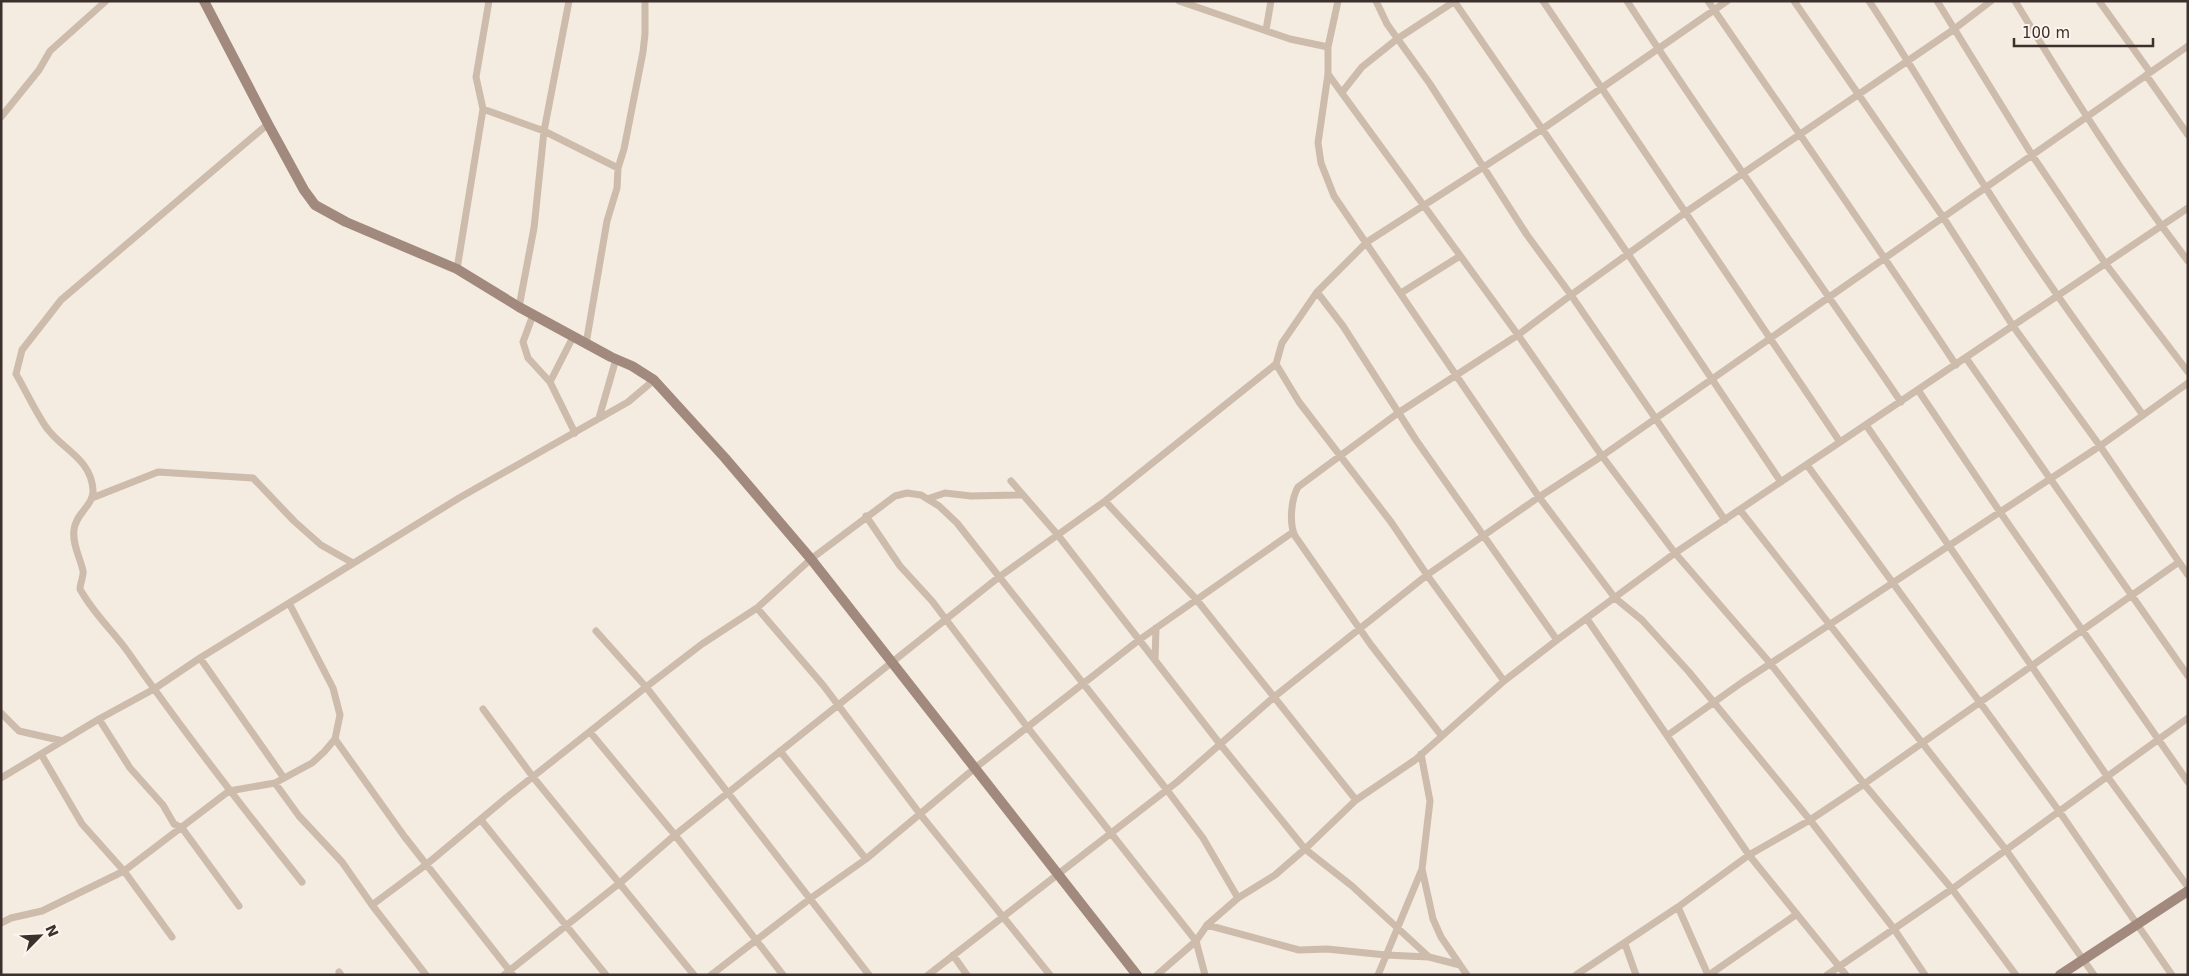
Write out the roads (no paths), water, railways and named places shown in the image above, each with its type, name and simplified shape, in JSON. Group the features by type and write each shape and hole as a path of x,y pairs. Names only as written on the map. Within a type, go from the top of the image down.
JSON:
{"main road":[{"path":"204,1 268,124 304,190 315,205 346,222 457,269 533,315 586,344 632,366 654,380 725,458 811,559 1137,975"},
{"path":"2060,975 2188,890"}],"street":[{"path":"1,117 39,70 50,51 106,1"},
{"path":"457,269 483,109 476,77 489,1"},
{"path":"519,307 534,228 544,131 570,1"},
{"path":"586,344 607,235 607,221 617,188 618,168 624,149 643,52 645,34 644,1"},
{"path":"1179,1 1199,4 1290,39 1328,46"},
{"path":"1266,30 1271,1"},
{"path":"1338,1 1328,46 1328,74 1318,143 1321,163 1334,196 1539,497 1616,598 1642,620 1713,702 1810,820 1894,929 1925,975"},
{"path":"1376,1 1397,39 1430,84 1482,168 1527,235 1571,295 1654,420 1725,520"},
{"path":"1343,91 1362,67 1397,39 1455,1 1781,482"},
{"path":"1543,1 1840,442"},
{"path":"1627,1 1741,174 1829,297 1900,402"},
{"path":"1708,1 1956,364"},
{"path":"335,739 404,836 509,973 621,882 674,835 840,706 999,577 1105,501 1276,364 1282,343 1317,292 1367,242 1602,90 1727,1"},
{"path":"1794,1 1943,217 2013,326 2100,446 2188,575"},
{"path":"1870,1 1986,188 2056,295 2143,415"},
{"path":"1937,1 1953,30 2032,155 2105,263 2188,372"},
{"path":"1441,735 1359,628 1293,532 1296,491 1398,412 1518,335 1686,212 1953,30 1991,1"},
{"path":"2015,1 2086,117 2161,227 2188,261"},
{"path":"2099,1 2188,134"},
{"path":"928,975 1167,790 1274,697 1427,575 1654,420 2188,46"},
{"path":"1328,74 1343,91 1518,335 1602,456 1675,553 1770,663 1864,784 1952,889 2016,975"},
{"path":"483,109 544,131 618,168"},
{"path":"92,498 91,480 86,466 45,426 16,374 22,350 61,300 268,124"},
{"path":"1157,975 1196,942 1207,925 1238,898 1274,875 1305,849 1356,800 1421,754 1504,681 1557,640 1675,553 2188,208"},
{"path":"1401,293 1460,256"},
{"path":"1317,292 1372,367 1398,412 1557,640"},
{"path":"533,315 523,342 528,358 550,382 575,433"},
{"path":"550,382 573,337"},
{"path":"1966,358 2188,676"},
{"path":"599,418 616,359"},
{"path":"1276,364 1299,402 1392,522 1427,575 1504,681"},
{"path":"1,778 99,719 154,689 200,658 459,498 628,402 654,380"},
{"path":"1668,736 1770,663 2100,446 2188,383"},
{"path":"1918,390 2000,512 2188,782"},
{"path":"1866,425 2107,776 2188,886"},
{"path":"1807,464 2059,811 2172,975"},
{"path":"302,882 229,790 121,642 89,606 80,589 83,573 74,542 73,531 79,514 92,498 158,472 253,478 294,521 322,545 353,563"},
{"path":"1011,481 1057,534 1220,744 1305,849 1352,886 1429,957"},
{"path":"372,906 427,864 646,687 702,644 757,608 811,559 866,516 894,496 907,493 921,495 939,506 957,523 1084,683 1203,838 1238,898"},
{"path":"927,499 945,493 971,496 1022,494"},
{"path":"1105,501 1196,599 1356,800"},
{"path":"1740,510 2006,850 2094,975"},
{"path":"866,516 900,566 927,594 1028,728 1196,942 1205,975"},
{"path":"711,975 811,898 866,859 975,768 1140,640 1293,532"},
{"path":"1576,975 1625,944 1749,855 1810,820 1864,784 2179,562"},
{"path":"1,923 11,918 42,911 124,872 229,790 274,783 312,763 335,739 340,715 333,688 290,603"},
{"path":"757,608 840,706 920,814 1050,975"},
{"path":"1587,618 1749,855 1846,975"},
{"path":"1155,661 1156,628"},
{"path":"596,631 646,687 869,975"},
{"path":"200,658 284,778"},
{"path":"483,709 533,777 621,882 694,975"},
{"path":"1,713 19,731 63,741"},
{"path":"1827,975 1952,889 2188,718"},
{"path":"99,719 130,768 163,805 174,824 182,828 239,906"},
{"path":"590,732 674,835 783,975"},
{"path":"780,751 866,859"},
{"path":"41,754 82,824 124,872 172,937"},
{"path":"1378,975 1422,869 1430,802 1421,754"},
{"path":"274,783 299,816 342,862 372,906 426,975"},
{"path":"481,820 606,975"},
{"path":"1422,869 1433,919 1441,937 1467,975"},
{"path":"1678,907 1709,975 1797,914"},
{"path":"1207,925 1299,950 1327,949 1429,957 1460,965"},
{"path":"1625,944 1636,975"},
{"path":"953,955 967,975"}]}
